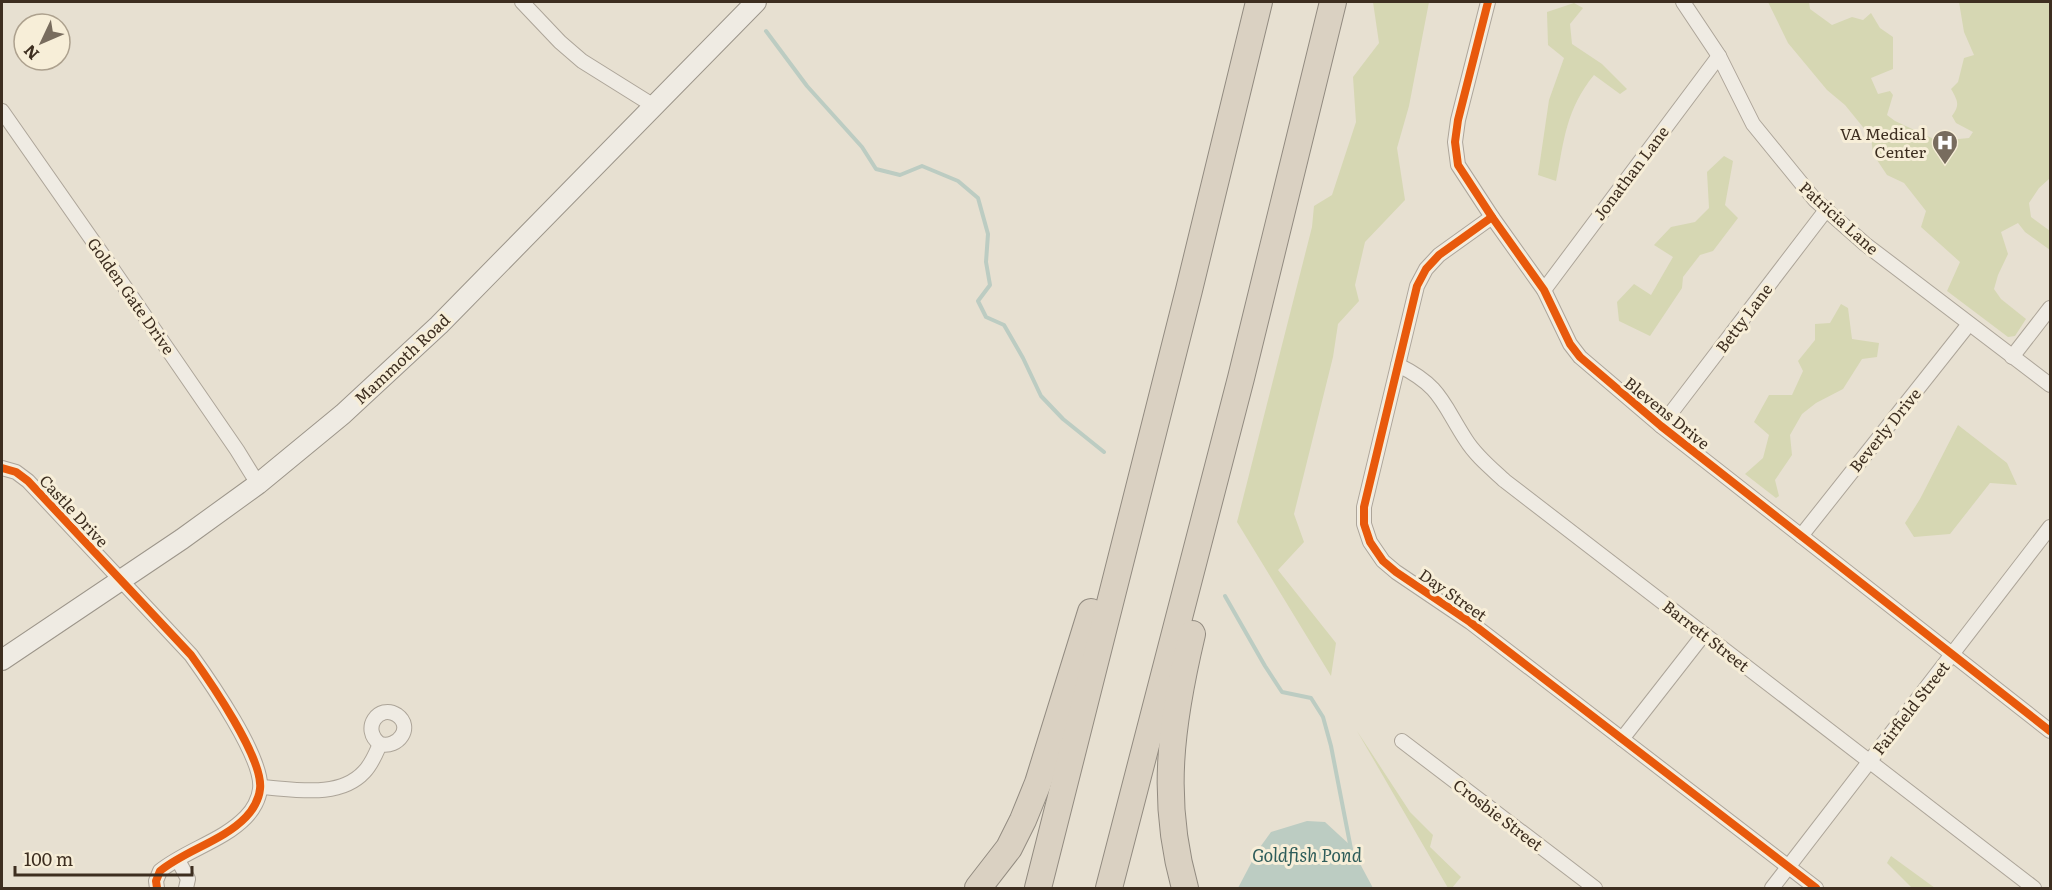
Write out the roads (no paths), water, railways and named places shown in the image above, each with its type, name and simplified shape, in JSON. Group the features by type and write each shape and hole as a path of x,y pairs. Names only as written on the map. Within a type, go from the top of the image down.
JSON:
{"highway":[{"path":"1038,888 1259,2"},
{"path":"1109,888 1241,378 1333,2"},
{"path":"1185,888 1170,808 1171,741 1181,682 1227,488 1236,435 1241,378"},
{"path":"978,888 1010,848 1023,820 1052,740 1105,568 1134,507"}],"main road":[{"name":"Mammoth Road","path":"2,660 258,484 343,414 439,325 756,2"}],"street":[{"path":"522,2 560,42 582,61 654,106"},
{"name":"Blevens Drive","path":"1488,2 1458,120 1455,148 1458,165 1462,174 1544,290 1570,344 1580,357 1661,426 1952,655 2050,729"},
{"name":"Patricia Lane","path":"1683,2 1719,56 1753,124 1796,178 1826,210 1865,244 2050,385"},
{"name":"Jonathan Lane","path":"1544,290 1719,56"},
{"name":"Golden Gate Drive","path":"2,111 237,450 258,484"},
{"name":"Betty Lane","path":"1661,426 1826,210"},
{"name":"Day Street","path":"1492,217 1439,255 1426,268 1417,286 1364,507 1364,524 1370,542 1383,561 1396,572 1470,622 1816,888"},
{"path":"2012,357 2050,308"},
{"name":"Beverly Drive","path":"1801,536 1969,324"},
{"name":"Barrett Street","path":"1398,365 1415,373 1437,392 1467,441 1484,462 1505,481 2034,888"},
{"name":"Castle Drive","path":"2,468 16,472 28,481 191,655 212,684 252,755 261,787"},
{"name":"Fairfield Street","path":"1772,888 2050,527"},
{"path":"1622,739 1704,634"},
{"name":"Crosbie Street","path":"1402,741 1594,888"},
{"path":"158,888 156,881 160,871 231,829 246,817 258,798 261,787 312,791 347,784 372,763 381,744"},
{"path":"178,860 188,879 186,888"}],"water":[{"name":"Goldfish Pond","path":"1307,821 1325,822 1350,845 1373,888 1238,888 1258,850 1271,832"}],"waterway":[{"path":"766,31 807,86 862,147 876,169 900,175 922,166 958,181 978,198 988,234 986,262 990,285 978,301 986,317 1004,325 1041,396 1063,419 1104,452"},
{"path":"1225,596 1282,692 1311,698 1323,717 1331,746 1351,849"}],"place":[{"name":"VA Medical Center","path":"1945,166"}]}
